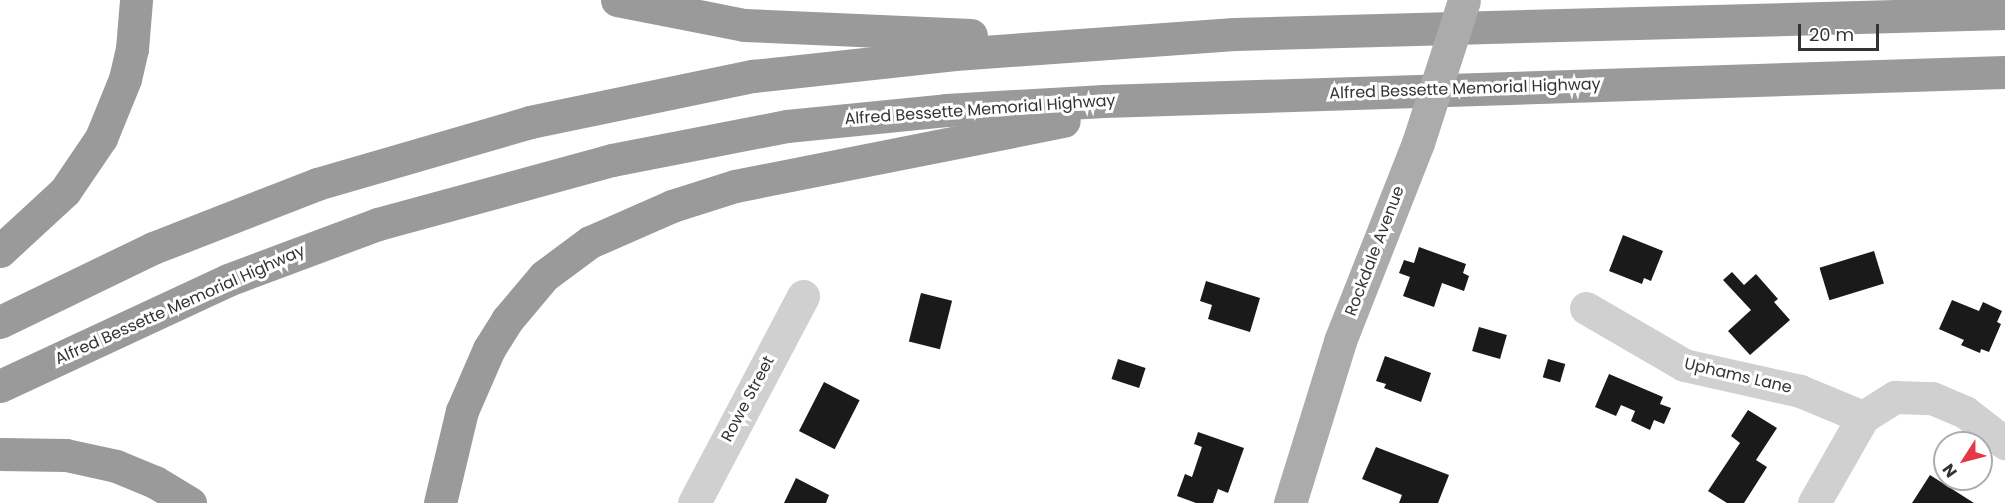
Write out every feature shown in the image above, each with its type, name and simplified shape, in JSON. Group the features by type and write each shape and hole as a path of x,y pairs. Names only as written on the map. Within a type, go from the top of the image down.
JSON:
{"highway":[{"path":"0,251 64,191 101,138 125,79 132,49 136,0"},
{"path":"617,0 756,26 1093,42"},
{"path":"0,322 117,264 265,202 530,122 753,76 1093,42 1327,30 2005,13"},
{"name":"Alfred Bessette Memorial Highway","path":"0,386 151,314 305,250 452,202 612,160 776,128 867,117 1182,98 2005,72"},
{"path":"440,503 462,411 489,349 531,290 565,257 590,242 672,206 780,175 1182,98"},
{"path":"0,454 66,455 116,466 155,482 190,503"}],"main road":[{"name":"Rockdale Avenue","path":"1290,503 1340,341 1418,143 1464,0"}],"street":[{"name":"Rowe Street","path":"694,503 802,296"},
{"name":"Uphams Lane","path":"1586,308 1684,366 1800,391 1863,417"},
{"path":"1814,503 1863,417 1895,397 1932,398 1965,411 2005,443"}],"building":[{"path":"1623,235 1663,251 1651,281 1644,278 1642,284 1609,271"},
{"path":"1419,247 1466,264 1463,273 1469,276 1464,291 1442,283 1434,307 1403,296 1410,277 1399,273 1404,260 1414,263"},
{"path":"1874,251 1884,284 1829,300 1819,268"},
{"path":"1732,272 1744,285 1756,274 1778,299 1774,302 1790,320 1750,355 1728,331 1751,310 1723,280"},
{"path":"1206,281 1260,298 1250,332 1208,319 1212,305 1200,301"},
{"path":"921,293 952,301 940,349 909,342"},
{"path":"1952,300 1979,311 1983,302 2002,311 1997,322 2001,324 1989,352 1981,349 1980,353 1961,345 1964,340 1939,329"},
{"path":"1479,327 1507,335 1500,359 1472,351"},
{"path":"1385,356 1431,373 1421,402 1384,388 1386,384 1376,381"},
{"path":"1118,359 1146,368 1139,388 1112,379"},
{"path":"1548,359 1565,364 1560,382 1543,377"},
{"path":"1609,374 1663,397 1660,404 1671,408 1664,424 1654,420 1650,430 1631,421 1635,411 1621,405 1616,416 1595,407"},
{"path":"824,382 860,400 835,449 799,431"},
{"path":"1748,410 1777,428 1756,460 1767,467 1744,503 1727,503 1708,491 1740,443 1731,436"},
{"path":"1198,432 1244,448 1228,493 1218,489 1213,503 1196,503 1177,496 1185,474 1192,477 1202,447 1194,444"},
{"path":"1376,447 1449,475 1438,503 1399,503 1402,495 1362,479"},
{"path":"1930,475 1933,477 1933,491 1955,491 1974,503 1912,503"},
{"path":"796,478 829,495 826,503 784,503"}]}
